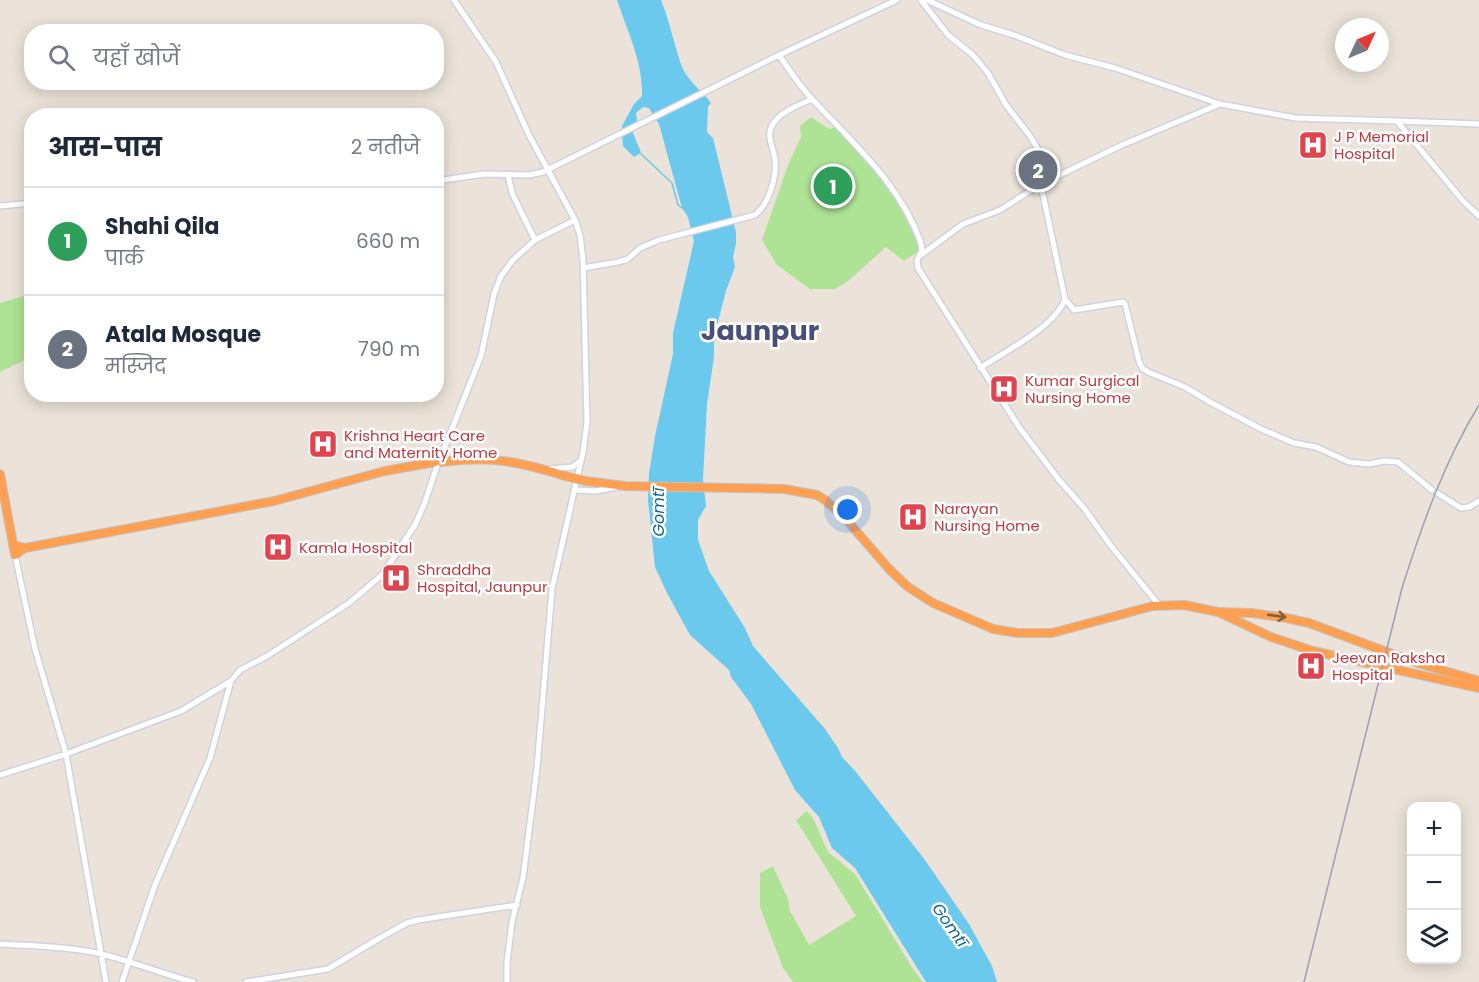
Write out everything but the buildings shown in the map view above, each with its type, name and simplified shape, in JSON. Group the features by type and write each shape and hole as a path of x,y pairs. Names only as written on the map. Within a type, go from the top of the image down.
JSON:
{"highway":[{"path":"0,474 15,555 25,548 274,501 385,471 438,462 491,458 516,462 586,481 623,486 784,489 818,495 844,516 889,569 908,587 933,603 993,629 1018,633 1053,633 1160,605 1184,605 1218,612 1252,613 1309,623 1434,668 1479,681"},
{"path":"13,545 25,548"},
{"path":"1218,612 1298,647 1479,688"}],"main road":[{"path":"454,0 496,63 575,220 580,235 583,268 587,422 581,460 552,589 537,768 523,878 512,922 507,982"},
{"path":"921,0 948,35 973,55 988,73 1006,105 1030,136 1047,164 1040,180 1065,299 1074,310 1123,302 1142,368 1192,390 1261,429 1355,464 1398,462 1461,508 1469,507 1479,501"},
{"path":"444,180 483,174 529,175 548,170 892,1"},
{"path":"931,1 981,25 1065,55 1115,68 1220,104 1296,118 1479,124"},
{"path":"779,55 812,99 867,156 895,190 918,235 921,255"},
{"path":"583,268 628,259 640,248 755,215 761,210 771,188 775,170 770,139 773,124 785,112 812,99"},
{"path":"1160,605 1019,427 918,268 917,260 963,224 1000,210 1041,184 1119,146 1220,104"},
{"path":"1397,121 1463,201 1479,216"},
{"path":"508,175 512,193 535,240"},
{"path":"0,207 24,204"},
{"path":"0,775 66,754 181,711 231,681 240,670 267,656 349,603 382,575 415,525 425,502 438,462 481,356 494,294 501,276 513,260 535,240 575,220"},
{"path":"980,368 1038,329 1059,310 1065,299"},
{"path":"545,470 572,467 581,460"},
{"path":"574,490 602,490 623,486"},
{"path":"15,555 34,649 66,754 106,982"},
{"path":"122,982 155,885 210,758 231,681"},
{"path":"246,982 328,969 395,929 418,920 517,905"},
{"path":"0,944 55,947 102,955 130,961 193,982"}],"green space":[{"path":"811,117 829,129 837,127 886,185 908,219 919,251 904,261 886,247 848,281 835,289 810,289 777,265 762,240 788,165 801,137 800,126"},
{"path":"24,296 24,360 0,372 0,303"},
{"path":"807,811 814,820 828,852 855,874 923,982 793,982 783,968 760,907 760,873 773,866 788,899 790,911 809,945 856,916 796,820"}],"water":[{"name":"Gomtī","path":"617,0 661,0 682,67 711,103 708,107 707,132 713,138 736,232 733,257 735,267 714,337 714,357 707,404 703,479 706,506 698,520 698,540 709,571 745,628 753,646 825,729 842,757 925,860 969,924 992,966 997,982 926,982 855,868 832,848 819,817 795,790 751,704 731,677 729,670 690,635 655,567 648,500 649,474 673,354 673,333 694,241 688,217 682,208 659,124 649,108 643,107 636,113 637,121 632,125 641,153 634,157 623,146 622,126 634,104 642,96 642,83 634,48"}],"waterway":[{"path":"641,154 672,183 678,205 682,208"}],"railway":[{"path":"1304,982 1402,588 1435,494 1455,449 1479,405"}],"place":[{"name":"J P Memorial Hospital","path":"1313,145"},
{"name":"Atala Mosque","path":"1038,170"},
{"name":"Shahi Qila","path":"833,186"},
{"name":"Kumar Surgical Nursing Home","path":"1004,389"},
{"name":"Krishna Heart Care and Maternity Home","path":"323,444"},
{"name":"Narayan Nursing Home","path":"913,517"},
{"name":"Kamla Hospital","path":"278,547"},
{"name":"Shraddha Hospital, Jaunpur","path":"396,578"},
{"name":"Jeevan Raksha Hospital","path":"1311,666"}],"district":[{"name":"Jaunpur","path":"760,330"}]}
